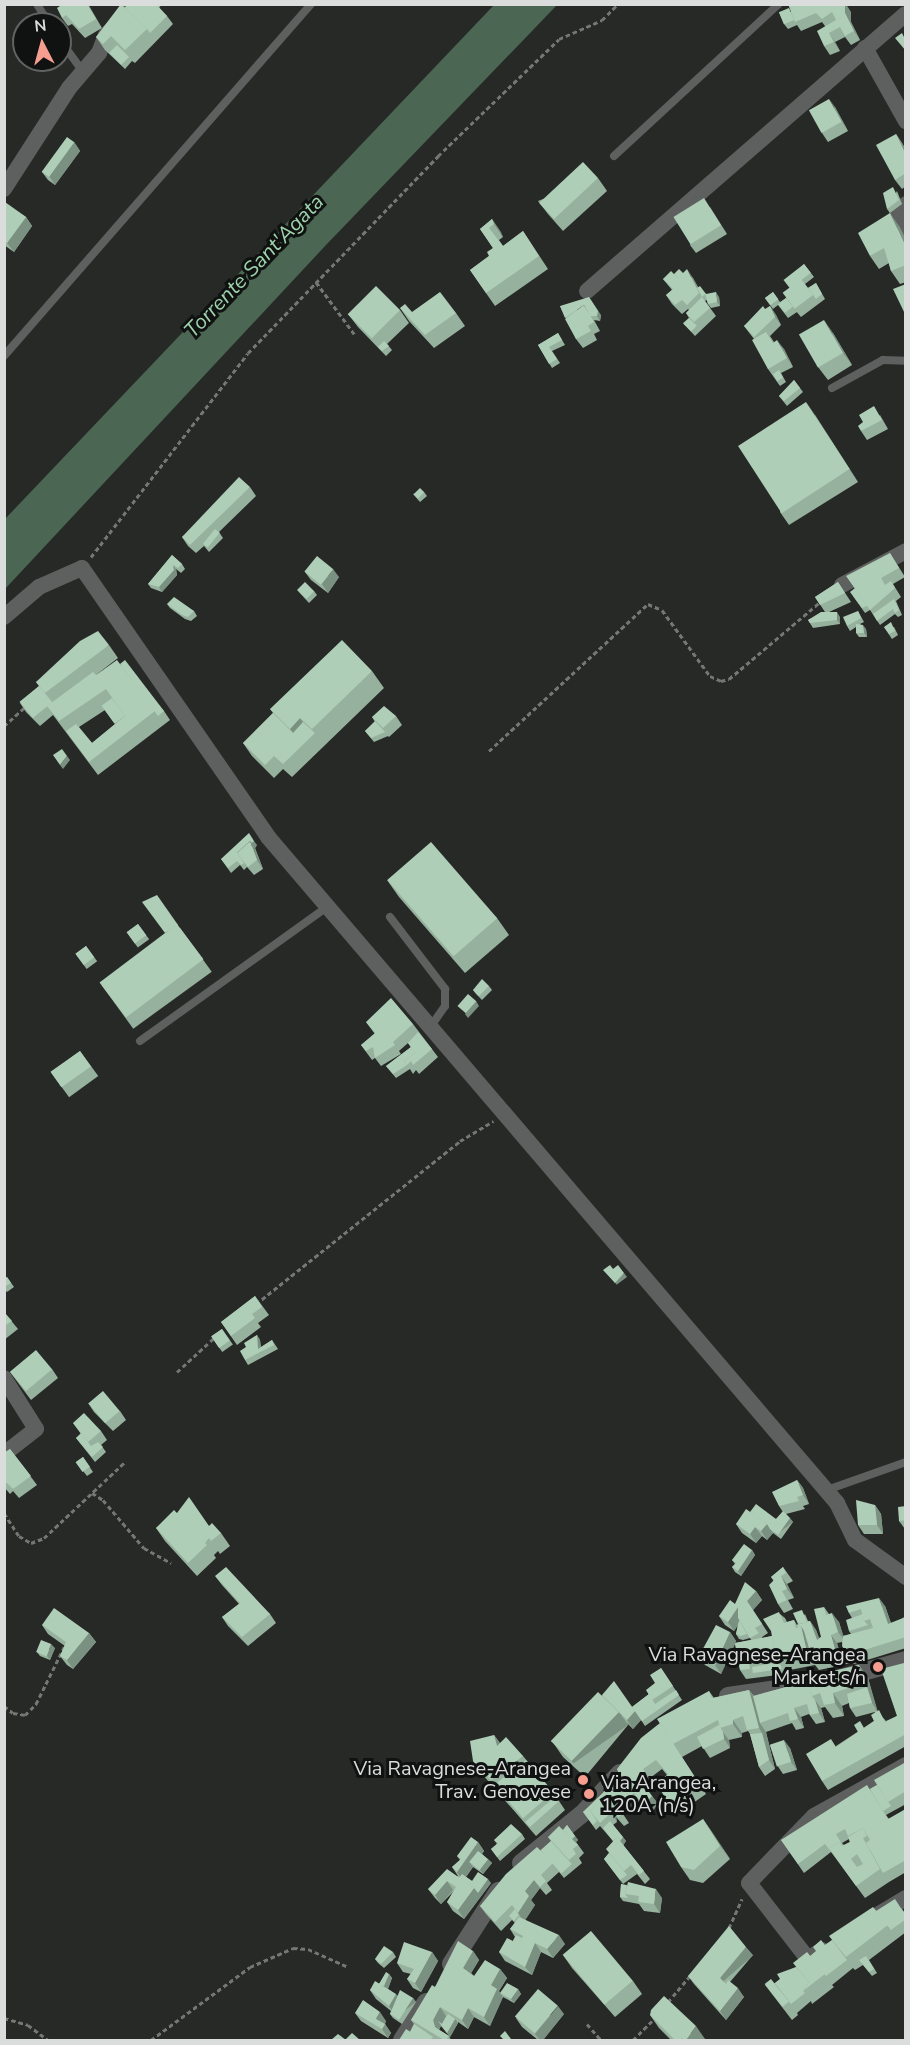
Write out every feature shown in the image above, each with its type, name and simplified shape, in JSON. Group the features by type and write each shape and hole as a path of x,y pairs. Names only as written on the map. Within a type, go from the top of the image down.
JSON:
{"street":[{"path":"4,189 99,52 106,35 137,4"},
{"path":"587,291 906,14"},
{"path":"865,48 906,122"},
{"path":"906,204 897,215 906,234"},
{"path":"842,585 906,551"},
{"path":"4,617 39,587 82,568 268,837 430,1026 502,1115 824,1491 837,1503 855,1540 906,1577"},
{"path":"4,1378 36,1429 4,1454"},
{"path":"713,1700 856,1675 906,1660"},
{"path":"402,2040 510,1873 582,1814 629,1764"},
{"path":"837,1940 808,1959 749,1883 814,1816 906,1765"},
{"path":"866,1922 906,1898"}],"lane":[{"path":"4,356 311,4"},
{"path":"614,156 779,4"},
{"path":"72,57 83,72"},
{"path":"832,388 883,360 906,361"},
{"path":"140,1041 327,907"},
{"path":"390,916 445,989 446,1006 430,1026"},
{"path":"824,1491 906,1462"}],"path":[{"path":"82,568 248,353 559,39 602,20 618,4"},
{"path":"316,282 355,335"},
{"path":"489,750 648,604 662,610 710,676 721,681 729,679 842,585"},
{"path":"4,726 30,702"},
{"path":"251,1308 460,1141 502,1115"},
{"path":"177,1372 224,1330"},
{"path":"4,1513 19,1536 31,1543 44,1538 125,1462"},
{"path":"92,1493 103,1500 144,1548 171,1563"},
{"path":"4,1706 13,1713 26,1715 36,1704 64,1647"},
{"path":"727,1933 749,1883"},
{"path":"151,2040 250,1967 293,1948 308,1949 346,1966"},
{"path":"633,2040 698,1967"},
{"path":"4,2018 28,2025 48,2040"},
{"path":"587,2024 602,2040"}],"water":[{"name":"Torrente Sant'Agata","path":"494,5 557,5 326,245 5,589 5,519"}],"building":[{"path":"63,4 87,4 96,19 79,29 72,21 72,12 59,12 57,8"},
{"path":"121,4 147,29 125,50 111,36 103,44 96,37"},
{"path":"128,4 156,4 167,16 150,33 125,8"},
{"path":"788,4 845,4 845,13 854,31 845,36 840,27 829,33 834,42 824,46 817,31 836,20 832,12 822,19 816,13 795,22"},
{"path":"789,8 794,20 784,24 779,12"},
{"path":"902,33 904,37 906,36 906,51 895,38"},
{"path":"117,45 129,57 121,65 109,53"},
{"path":"829,99 842,122 821,133 809,110"},
{"path":"896,134 906,155 906,173 895,180 876,145"},
{"path":"67,137 74,142 49,177 42,172"},
{"path":"583,162 598,178 554,219 539,203"},
{"path":"893,187 899,200 887,209 883,193"},
{"path":"704,198 721,225 690,244 673,217"},
{"path":"5,202 26,217 7,243 4,241"},
{"path":"890,213 906,247 906,265 891,271 884,248 870,256 858,233"},
{"path":"492,219 494,224 489,228 503,246 523,231 539,256 486,293 470,270 489,256 487,252 493,248 480,229"},
{"path":"804,264 811,273 790,289 784,280"},
{"path":"679,269 683,273 678,278 674,274"},
{"path":"687,269 699,293 687,305 682,300 675,305 666,295 673,289 663,279 671,271 678,278"},
{"path":"801,279 813,295 795,309 783,293"},
{"path":"816,283 822,294 816,299 808,288"},
{"path":"906,284 906,316 893,289"},
{"path":"376,286 400,310 372,338 348,314"},
{"path":"700,286 706,294 716,292 717,302 708,304 705,294 702,297 697,288"},
{"path":"440,292 456,313 425,335 400,308 405,304 412,312"},
{"path":"773,292 778,299 770,305 765,298"},
{"path":"589,297 598,311 597,316 590,316 584,305 565,318 560,306"},
{"path":"702,297 710,308 694,322 686,313"},
{"path":"786,298 793,307 785,313 778,304"},
{"path":"584,305 594,322 588,326 591,331 576,339 565,319"},
{"path":"763,306 765,309 770,306 775,317 754,337 744,326"},
{"path":"689,318 697,326 691,331 683,324"},
{"path":"824,320 843,353 818,367 799,334"},
{"path":"766,332 773,343 777,340 787,358 768,369 752,340"},
{"path":"558,333 562,340 549,347 557,359 549,364 538,345"},
{"path":"384,341 389,346 382,351 378,347"},
{"path":"779,370 783,378 777,381 773,374"},
{"path":"794,380 800,388 784,401 779,396"},
{"path":"806,402 850,469 782,513 738,446"},
{"path":"874,406 882,420 861,431 858,426 863,422 859,415"},
{"path":"239,477 250,487 190,545 182,537"},
{"path":"420,488 424,492 418,499 414,494"},
{"path":"215,529 220,533 208,548 203,544"},
{"path":"890,553 899,568 881,578 885,585 891,581 895,588 870,610 846,576"},
{"path":"172,555 182,564 178,568 173,565 174,570 159,587 148,584"},
{"path":"317,556 333,569 321,585 304,572"},
{"path":"305,582 314,591 306,599 297,590"},
{"path":"838,582 845,593 820,605 815,597"},
{"path":"855,588 867,606 862,608 850,592"},
{"path":"174,597 194,611 188,617 167,604"},
{"path":"894,599 899,610 895,613 893,609 877,621 873,614"},
{"path":"858,611 861,618 847,626 843,617"},
{"path":"821,612 837,612 837,620 810,623 808,620"},
{"path":"891,622 895,631 889,634 884,627"},
{"path":"856,624 863,625 864,633 856,633"},
{"path":"98,631 109,645 45,693 36,682 80,641"},
{"path":"342,640 372,671 312,729 300,718 290,729 270,709"},
{"path":"117,660 155,711 89,762 66,731 76,724 92,743 125,716 106,689 59,721 47,706 93,672 96,675"},
{"path":"125,660 164,711 158,716 120,664"},
{"path":"39,686 52,702 33,718 20,702"},
{"path":"112,698 125,716 114,723 101,706"},
{"path":"384,706 396,716 383,728 372,717"},
{"path":"273,713 293,733 303,722 315,733 283,764 274,756 265,765 243,743"},
{"path":"375,721 385,732 371,738 365,731"},
{"path":"62,749 67,756 60,765 53,755"},
{"path":"249,833 254,841 252,843 250,841 237,853 244,863 241,865 237,861 228,868 221,859"},
{"path":"250,841 257,860 248,867 237,853"},
{"path":"431,842 497,918 453,956 387,880"},
{"path":"157,895 178,925 165,933 142,902"},
{"path":"138,924 146,935 135,944 127,932"},
{"path":"177,924 203,959 126,1018 100,982"},
{"path":"86,946 94,957 84,965 75,954"},
{"path":"482,979 489,986 479,996 473,990"},
{"path":"468,994 476,1001 466,1013 458,1006"},
{"path":"391,998 413,1024 393,1042 395,1045 375,1058 373,1047 366,1051 361,1045 375,1033 366,1022"},
{"path":"418,1032 432,1049 413,1065 411,1061 407,1065 404,1061 415,1053 408,1043"},
{"path":"411,1047 415,1053 404,1061 407,1065 393,1074 386,1066"},
{"path":"80,1051 91,1067 61,1087 51,1072"},
{"path":"610,1265 613,1269 618,1265 624,1273 615,1283 603,1270"},
{"path":"7,1277 11,1283 4,1287 4,1279"},
{"path":"255,1296 262,1307 252,1314 255,1318 231,1336 221,1322"},
{"path":"4,1312 12,1321 4,1326"},
{"path":"222,1329 230,1341 219,1348 211,1336"},
{"path":"257,1335 258,1349 272,1340 274,1345 245,1360 240,1351 246,1347 244,1343"},
{"path":"36,1350 52,1369 26,1391 10,1372"},
{"path":"103,1391 120,1411 105,1423 88,1403"},
{"path":"84,1413 101,1431 88,1442 73,1423"},
{"path":"81,1433 91,1446 98,1442 103,1447 92,1457 76,1438"},
{"path":"10,1449 31,1476 13,1489 7,1483 4,1485 4,1453"},
{"path":"83,1457 90,1467 83,1472 76,1462"},
{"path":"797,1480 803,1495 797,1497 799,1501 779,1506 772,1492"},
{"path":"189,1497 209,1526 212,1523 221,1533 211,1541 209,1538 205,1543 207,1545 188,1563 156,1528 174,1510 177,1513"},
{"path":"856,1500 875,1505 877,1525 858,1525"},
{"path":"756,1504 776,1519 783,1511 790,1518 778,1535 750,1512"},
{"path":"906,1506 906,1520 899,1521 898,1507"},
{"path":"746,1509 767,1524 761,1531 755,1527 750,1534 736,1524"},
{"path":"744,1544 752,1550 738,1571 732,1567 736,1563 732,1560"},
{"path":"226,1567 270,1614 242,1637 222,1617 240,1603 215,1576"},
{"path":"783,1567 786,1573 781,1576 787,1589 782,1591 787,1600 778,1604 769,1585 774,1580 771,1577"},
{"path":"745,1582 756,1591 747,1601 762,1624 755,1628 759,1633 750,1638 738,1618 738,1607 728,1622 719,1616 730,1600 735,1604"},
{"path":"879,1598 888,1624 906,1617 906,1637 848,1655 842,1646 843,1636 873,1628 870,1619 864,1621 861,1609 849,1613 846,1606"},
{"path":"824,1607 826,1615 832,1613 838,1632 831,1635 837,1656 813,1662 804,1631 801,1626 797,1625 810,1621 817,1640 821,1637 814,1609"},
{"path":"54,1608 89,1633 67,1660 60,1656 66,1642 42,1625"},
{"path":"802,1610 807,1622 798,1624 793,1613"},
{"path":"779,1612 784,1623 794,1620 796,1628 801,1626 807,1652 776,1658 771,1631 763,1619"},
{"path":"863,1614 864,1621 868,1625 849,1631 846,1620"},
{"path":"739,1620 747,1634 740,1636 736,1634"},
{"path":"716,1625 730,1632 715,1665 699,1656"},
{"path":"772,1636 776,1658 749,1663 750,1669 740,1670 735,1643"},
{"path":"41,1640 51,1644 46,1656 36,1652"},
{"path":"838,1650 845,1650 851,1659 842,1660"},
{"path":"779,1662 782,1669 753,1673 752,1667"},
{"path":"904,1663 906,1668 906,1734 822,1781 806,1754 831,1739 836,1747 858,1732 854,1725 860,1721 864,1728 874,1721 871,1715 879,1710 885,1722 897,1716 881,1669"},
{"path":"859,1665 864,1683 833,1693 835,1703 824,1705 820,1693 812,1696 807,1677"},
{"path":"661,1668 673,1686 652,1700 646,1690 655,1683 650,1675"},
{"path":"614,1681 635,1711 627,1720 602,1695"},
{"path":"808,1681 819,1713 810,1715 807,1704 794,1708 798,1719 790,1721 788,1713 760,1723 753,1696"},
{"path":"867,1687 872,1703 850,1708 847,1694"},
{"path":"676,1690 679,1695 642,1721 632,1707 649,1694 655,1704"},
{"path":"749,1690 759,1728 747,1730 743,1716 733,1720 733,1724 720,1728 718,1720 673,1744 657,1719 709,1691 712,1698"},
{"path":"598,1692 619,1712 572,1761 551,1741"},
{"path":"660,1723 700,1785 670,1806 657,1784 668,1774 656,1760 643,1769 646,1773 639,1779 652,1796 643,1805 634,1793 617,1806 623,1814 618,1817 610,1809 611,1813 600,1823 590,1811 608,1793 602,1786 619,1774 617,1769 641,1738"},
{"path":"719,1725 724,1739 703,1749 697,1737"},
{"path":"762,1733 769,1760 759,1767 750,1734"},
{"path":"494,1735 497,1746 506,1737 523,1756 491,1780 473,1761 470,1741"},
{"path":"784,1740 791,1762 777,1767 770,1745"},
{"path":"526,1760 528,1764 499,1791 501,1794 494,1785"},
{"path":"906,1762 906,1791 888,1802 874,1780"},
{"path":"529,1764 553,1792 523,1818 499,1790"},
{"path":"867,1785 888,1819 904,1810 906,1813 904,1831 906,1831 906,1860 883,1873 866,1843 870,1840 863,1828 848,1836 845,1829 836,1834 843,1846 840,1842 829,1848 832,1853 825,1844 798,1864 781,1840"},
{"path":"877,1785 891,1806 883,1811 870,1789"},
{"path":"605,1791 608,1794 590,1811 597,1821 593,1825 583,1812"},
{"path":"556,1796 559,1801 530,1827 525,1822"},
{"path":"703,1819 720,1846 694,1870 681,1867 666,1842"},
{"path":"610,1821 623,1837 620,1841 617,1837 613,1841 603,1828"},
{"path":"511,1824 522,1834 497,1857 491,1849 498,1843 494,1840"},
{"path":"567,1825 575,1836 572,1839 563,1830"},
{"path":"559,1826 578,1845 573,1849 576,1854 569,1860 548,1837"},
{"path":"863,1828 867,1836 863,1838 880,1869 856,1886 829,1848 840,1842 842,1846 850,1842 848,1837","holes":["857,1854 863,1864 857,1867 851,1859"]},
{"path":"471,1837 478,1842 457,1872 452,1867 461,1859 457,1856"},
{"path":"617,1837 644,1871 639,1875 631,1865 624,1871 606,1849"},
{"path":"551,1841 572,1864 561,1873 541,1850"},
{"path":"537,1847 553,1863 541,1875 546,1881 540,1887 534,1880 525,1891 529,1896 518,1913 512,1905 495,1922 480,1906 506,1874"},
{"path":"478,1851 488,1859 479,1870 469,1862"},
{"path":"609,1853 627,1875 620,1880 604,1859"},
{"path":"447,1869 474,1888 458,1910 447,1902 456,1887 447,1881 435,1895 428,1889"},
{"path":"478,1872 488,1879 478,1893 459,1878 462,1874 472,1881"},
{"path":"628,1882 656,1889 654,1904 638,1902 639,1896 625,1894"},
{"path":"621,1884 627,1885 625,1894 628,1898 620,1897"},
{"path":"895,1899 906,1919 891,1930 876,1911"},
{"path":"873,1907 888,1925 846,1957 829,1936"},
{"path":"515,1909 519,1915 514,1921 509,1916"},
{"path":"519,1917 559,1935 547,1949 535,1943 525,1967 499,1952 507,1938 519,1944 523,1936 510,1929"},
{"path":"729,1926 746,1947 720,1978 726,1984 728,1980 738,1988 720,2011 688,1976"},
{"path":"591,1931 633,1981 604,2005 563,1955"},
{"path":"516,1935 522,1938 519,1944 513,1941"},
{"path":"821,1940 825,1945 832,1940 847,1960 826,1976 810,1956 816,1951 813,1947"},
{"path":"458,1941 473,1951 463,1968 474,1976 485,1960 500,1969 491,1985 497,1989 484,2017 468,2008 462,2020 440,2007 433,2020 435,2027 449,2036 444,2040 411,2020 432,1985 435,1987"},
{"path":"404,1942 432,1952 415,1983 407,1979 414,1969 397,1963"},
{"path":"384,1946 393,1952 381,1964 375,1959"},
{"path":"807,1952 825,1974 803,1991 809,1982 793,1963"},
{"path":"866,1956 874,1969 869,1972 859,1960"},
{"path":"796,1967 809,1982 803,1991 805,1993 791,2004 775,1983 780,1979 777,1974"},
{"path":"386,1972 389,1974 384,1986 379,1984"},
{"path":"771,1979 789,2002 783,2007 765,1984"},
{"path":"375,1981 396,1994 389,2006 370,1990"},
{"path":"507,1983 518,1989 511,1999 500,1993"},
{"path":"538,1989 558,2006 535,2033 515,2017"},
{"path":"400,1990 413,1998 399,2020 390,2014"},
{"path":"664,1996 696,2026 686,2040 682,2038 675,2040 650,2015 651,2010"},
{"path":"363,2000 380,2012 376,2019 385,2024 382,2029 355,2013"},
{"path":"448,2014 455,2019 447,2033 438,2021 442,2024"},
{"path":"414,2024 433,2037 430,2040 423,2040 410,2032"},
{"path":"406,2029 423,2040 399,2040"},
{"path":"505,2031 511,2039 504,2040 500,2036"},
{"path":"352,2033 360,2040 345,2040"},
{"path":"338,2034 346,2040 331,2040"}],"place":[{"name":"Via Ravagnese-Arangea Market s/n","path":"878,1667"},
{"name":"Via Ravagnese-Arangea Trav. Genovese","path":"583,1780"},
{"name":"Via Arangea, 120A (n/s)","path":"589,1794"}]}
